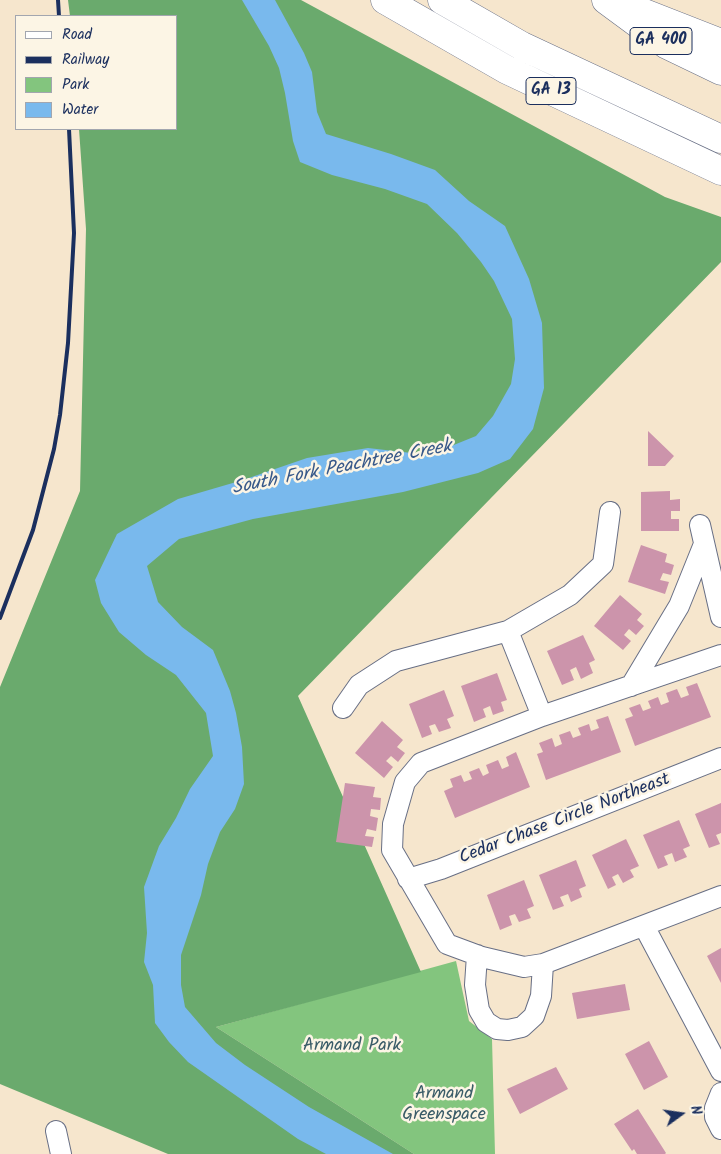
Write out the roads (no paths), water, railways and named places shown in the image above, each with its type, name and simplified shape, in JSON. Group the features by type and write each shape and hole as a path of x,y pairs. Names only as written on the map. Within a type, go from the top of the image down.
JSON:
{"highway":[{"name":"GA 13","path":"385,0 507,70 721,171"},
{"name":"GA 13","path":"442,0 522,46 721,139"},
{"name":"GA 400","path":"606,0 667,45 721,71"},
{"path":"612,0 721,43"}],"street":[{"path":"343,708 359,686 396,661 508,631 570,595 603,564 610,512"},
{"path":"700,525 721,617"},
{"path":"631,686 679,606 704,544"},
{"path":"508,631 542,716"},
{"path":"721,655 542,716 421,763 405,782 393,824 392,850 447,944 477,955 534,966 721,896"},
{"name":"Cedar Chase Circle Northeast","path":"408,878 441,869 721,758"},
{"path":"644,926 721,1072"},
{"path":"477,955 475,985 479,1010 486,1022 497,1029 522,1028 534,1016 541,996 534,966"},
{"path":"721,1093 715,1108 715,1117 721,1129"},
{"path":"56,1131 60,1154"}],"water":[{"name":"South Fork Peachtree Creek","path":"242,0 275,0 304,53 312,72 317,112 326,134 435,170 469,201 505,226 529,279 542,323 544,388 533,429 510,459 478,473 403,492 253,519 179,539 147,566 158,602 182,627 213,650 230,691 242,747 244,784 235,809 220,832 208,864 201,895 181,955 181,985 185,1007 216,1043 245,1065 309,1107 393,1154 326,1154 298,1139 188,1062 169,1042 155,1023 153,985 144,962 147,933 144,887 159,846 176,818 190,789 213,756 206,713 176,675 146,655 119,632 101,603 95,580 117,534 178,499 243,480 307,458 368,448 429,455 476,436 493,416 511,384 515,359 512,319 494,281 481,262 457,233 427,204 385,189 332,175 300,162 293,141 279,68 269,46"}],"railway":[{"path":"58,0 59,15"},
{"path":"0,618 33,530 54,449 60,415 68,343 74,233 69,130"}],"park label":[{"name":"Armand Park","path":"352,1047"},
{"name":"Armand Greenspace","path":"444,1105"}]}
